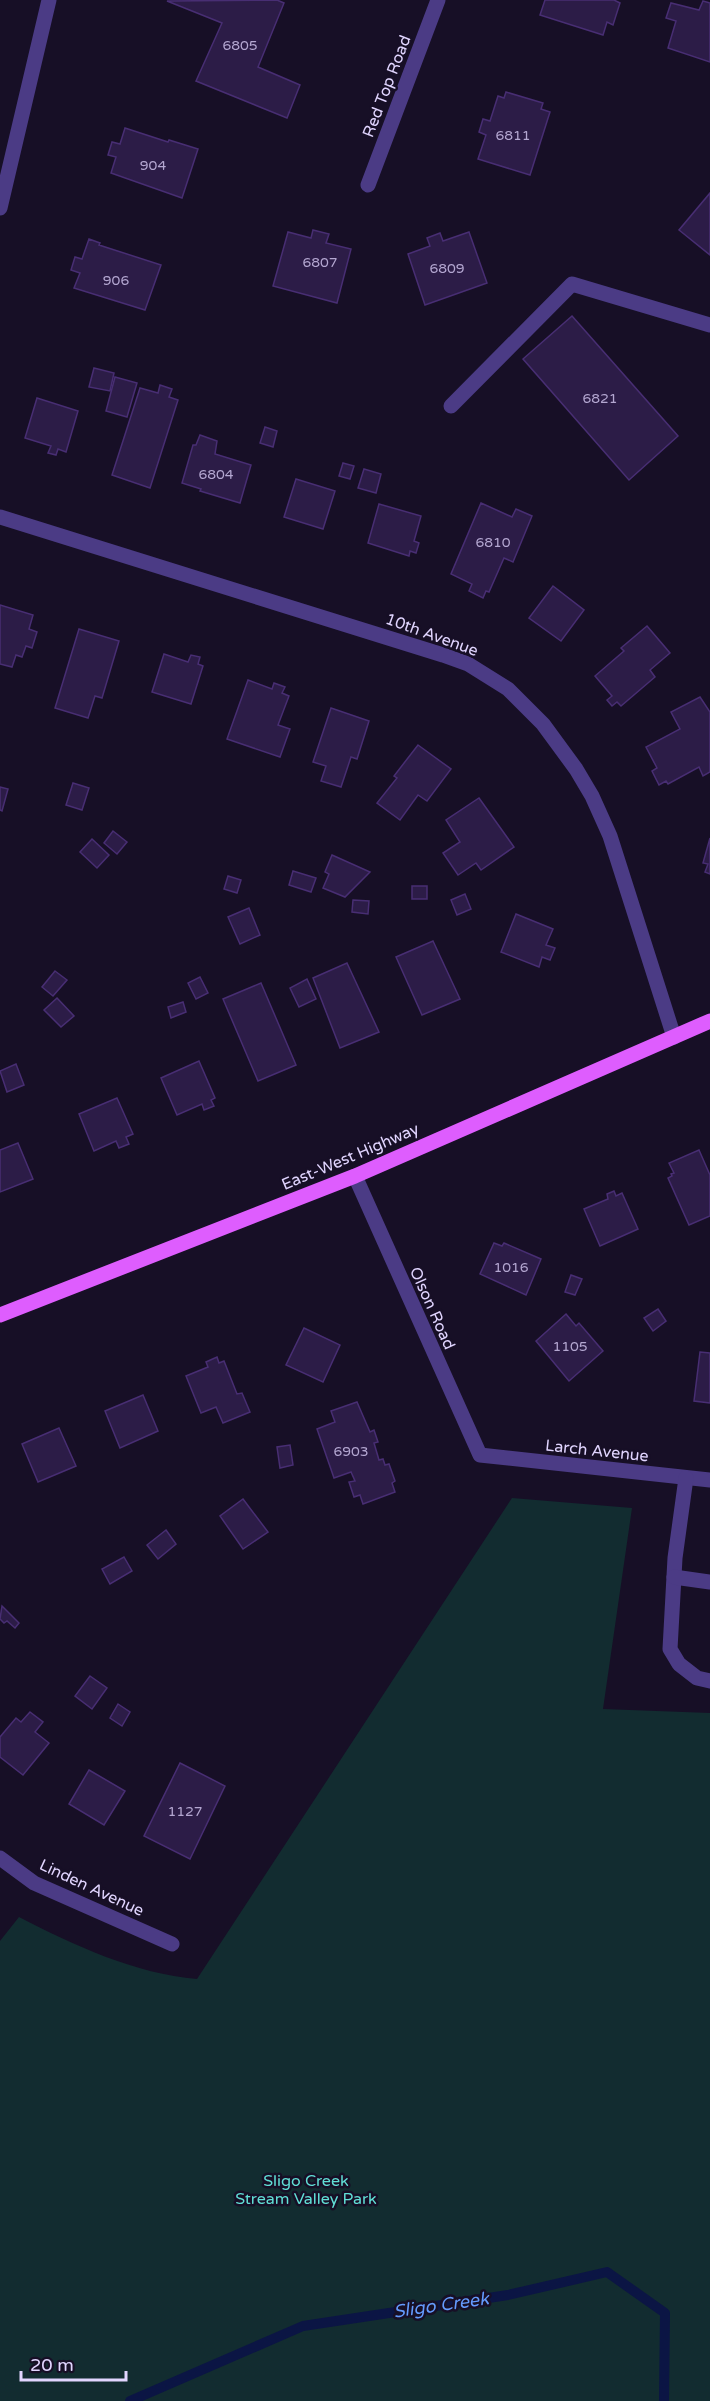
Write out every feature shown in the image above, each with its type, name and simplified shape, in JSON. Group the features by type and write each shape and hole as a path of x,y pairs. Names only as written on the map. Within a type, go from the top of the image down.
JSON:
{"main road":[{"name":"East-West Highway","path":"0,1315 355,1176 710,1021"}],"street":[{"path":"0,208 49,0"},
{"name":"Red Top Road","path":"368,185 438,0"},
{"path":"451,406 572,284 710,325"},
{"name":"10th Avenue","path":"0,516 443,654 468,664 508,689 543,724 576,769 592,796 610,836 674,1037"},
{"name":"Olson Road","path":"355,1176 480,1455"},
{"name":"Larch Avenue","path":"480,1455 710,1480"},
{"path":"686,1478 674,1577 670,1649 679,1664 697,1678 710,1681"},
{"path":"674,1577 710,1582"},
{"name":"Linden Avenue","path":"0,1858 34,1883 172,1944"}],"green space":[{"name":"Sligo Creek Stream Valley Park","path":"512,1498 632,1508 603,1709 710,1713 710,2401 0,2401 0,1941 19,1917 105,1957 151,1971 197,1979"}],"building":[{"path":"277,0 284,3 258,67 300,85 287,118 196,81 222,23 167,1"},
{"path":"545,0 614,0 620,3 613,25 607,22 603,35 540,15"},
{"path":"703,1 710,3 710,62 668,48 676,21 666,18 671,3 699,10"},
{"path":"506,92 543,103 541,109 550,112 530,175 478,159 486,135 479,132 483,119 490,121 498,96 504,98"},
{"path":"125,128 198,149 182,198 111,173 116,157 108,155 112,142 120,144"},
{"path":"710,193 710,255 679,230"},
{"path":"313,230 329,234 326,243 351,249 337,303 273,286 288,232 311,238"},
{"path":"469,232 487,283 425,305 408,254 430,246 427,238 440,233 443,241"},
{"path":"89,239 100,243 99,245 161,265 145,310 74,288 80,273 71,270 75,257 82,259"},
{"path":"572,316 678,436 629,480 523,359"},
{"path":"94,368 114,373 110,391 89,387"},
{"path":"115,377 137,383 127,417 106,411"},
{"path":"160,385 172,389 169,397 178,400 150,488 112,475 140,388 158,393"},
{"path":"37,398 78,411 66,452 58,449 56,455 48,453 51,446 25,438"},
{"path":"265,427 277,431 273,447 260,443"},
{"path":"200,435 217,441 215,454 251,465 240,503 182,483 193,445 196,445"},
{"path":"343,463 354,466 350,479 339,476"},
{"path":"364,469 381,474 376,493 358,488"},
{"path":"296,479 335,491 323,529 284,517"},
{"path":"481,503 512,517 516,509 532,516 513,562 504,558 489,592 486,591 483,598 469,591 472,584 451,574"},
{"path":"379,504 421,516 414,541 419,543 416,553 410,551 409,556 368,543"},
{"path":"553,586 584,610 561,641 529,618"},
{"path":"0,605 33,615 29,629 37,632 32,648 26,646 22,657 16,655 12,667 0,664"},
{"path":"647,626 670,653 650,670 655,677 621,706 617,702 612,706 607,700 612,696 595,676 624,651 621,648"},
{"path":"79,629 119,641 102,698 95,696 88,718 55,708"},
{"path":"164,654 188,662 191,655 200,657 198,664 203,666 191,704 152,692"},
{"path":"248,680 272,689 274,683 285,687 282,693 289,696 278,725 290,729 280,757 227,739"},
{"path":"700,697 710,712 710,772 703,776 699,767 668,784 666,781 659,785 652,771 657,768 646,747 680,729 671,712"},
{"path":"331,708 369,721 357,759 351,757 341,787 321,781 326,766 313,762"},
{"path":"418,745 451,769 427,801 418,795 400,820 377,803 397,778 394,776"},
{"path":"73,783 89,788 82,810 66,805"},
{"path":"0,787 8,789 2,811 0,810"},
{"path":"479,798 514,847 481,870 476,863 458,875 443,853 460,842 446,820"},
{"path":"113,831 127,842 117,854 104,843"},
{"path":"710,838 710,874 705,872 708,864 703,863"},
{"path":"92,839 109,855 97,868 80,852"},
{"path":"332,855 370,872 345,897 323,888 329,874 325,872"},
{"path":"293,871 316,878 311,892 289,885"},
{"path":"228,876 241,880 237,893 224,889"},
{"path":"412,886 427,886 427,899 412,899"},
{"path":"465,894 471,909 457,915 451,900"},
{"path":"353,900 369,901 368,914 352,912"},
{"path":"249,908 260,935 240,944 228,917"},
{"path":"516,914 553,929 546,945 555,948 550,960 542,957 539,967 501,952"},
{"path":"433,941 460,999 422,1015 396,957"},
{"path":"347,963 379,1032 340,1048 313,978"},
{"path":"55,971 67,980 53,996 42,987"},
{"path":"200,977 208,993 196,999 188,983"},
{"path":"307,979 316,999 299,1007 290,988"},
{"path":"261,983 296,1065 258,1081 223,999"},
{"path":"57,998 74,1016 61,1027 44,1010"},
{"path":"183,1002 186,1012 171,1018 168,1007"},
{"path":"199,1061 215,1098 211,1100 214,1106 204,1110 202,1104 177,1115 161,1078"},
{"path":"16,1064 24,1085 7,1092 0,1071"},
{"path":"117,1098 133,1134 126,1137 129,1144 119,1148 116,1141 94,1151 79,1114"},
{"path":"18,1143 33,1179 0,1192 0,1150"},
{"path":"699,1150 710,1175 710,1216 689,1225 668,1178 674,1173 669,1163"},
{"path":"614,1191 616,1196 622,1193 638,1229 600,1246 584,1209 608,1199 607,1194"},
{"path":"494,1243 502,1246 504,1243 541,1259 526,1295 480,1274"},
{"path":"571,1275 582,1279 575,1295 565,1292"},
{"path":"658,1309 666,1321 653,1331 644,1318"},
{"path":"566,1314 576,1326 579,1323 603,1351 569,1381 536,1341"},
{"path":"304,1328 340,1345 323,1382 286,1365"},
{"path":"700,1352 710,1353 710,1403 694,1401"},
{"path":"217,1357 219,1363 224,1361 237,1394 242,1393 250,1412 223,1423 216,1407 201,1413 186,1376 208,1367 206,1362"},
{"path":"143,1395 158,1431 120,1448 105,1411"},
{"path":"357,1402 370,1432 374,1430 378,1442 374,1443 379,1460 383,1459 385,1465 389,1464 395,1481 392,1483 395,1492 363,1504 360,1495 354,1497 349,1482 355,1481 351,1472 334,1478 317,1429 335,1422 331,1411"},
{"path":"59,1428 76,1466 38,1482 22,1444"},
{"path":"290,1445 293,1465 280,1468 277,1447"},
{"path":"243,1499 268,1532 243,1549 220,1516"},
{"path":"166,1530 176,1544 158,1559 147,1545"},
{"path":"124,1557 132,1571 110,1584 102,1569"},
{"path":"2,1606 19,1623 15,1628 7,1621 4,1623 0,1619"},
{"path":"90,1676 107,1688 92,1709 75,1696"},
{"path":"118,1704 130,1712 122,1726 110,1718"},
{"path":"30,1712 43,1722 35,1732 49,1743 23,1775 0,1757 0,1737 16,1718 21,1722"},
{"path":"180,1763 225,1786 190,1859 144,1836"},
{"path":"89,1770 125,1791 104,1825 69,1804"}],"waterway":[{"name":"Sligo Creek","path":"130,2401 303,2326 508,2295 607,2272 665,2313 664,2401"}]}
